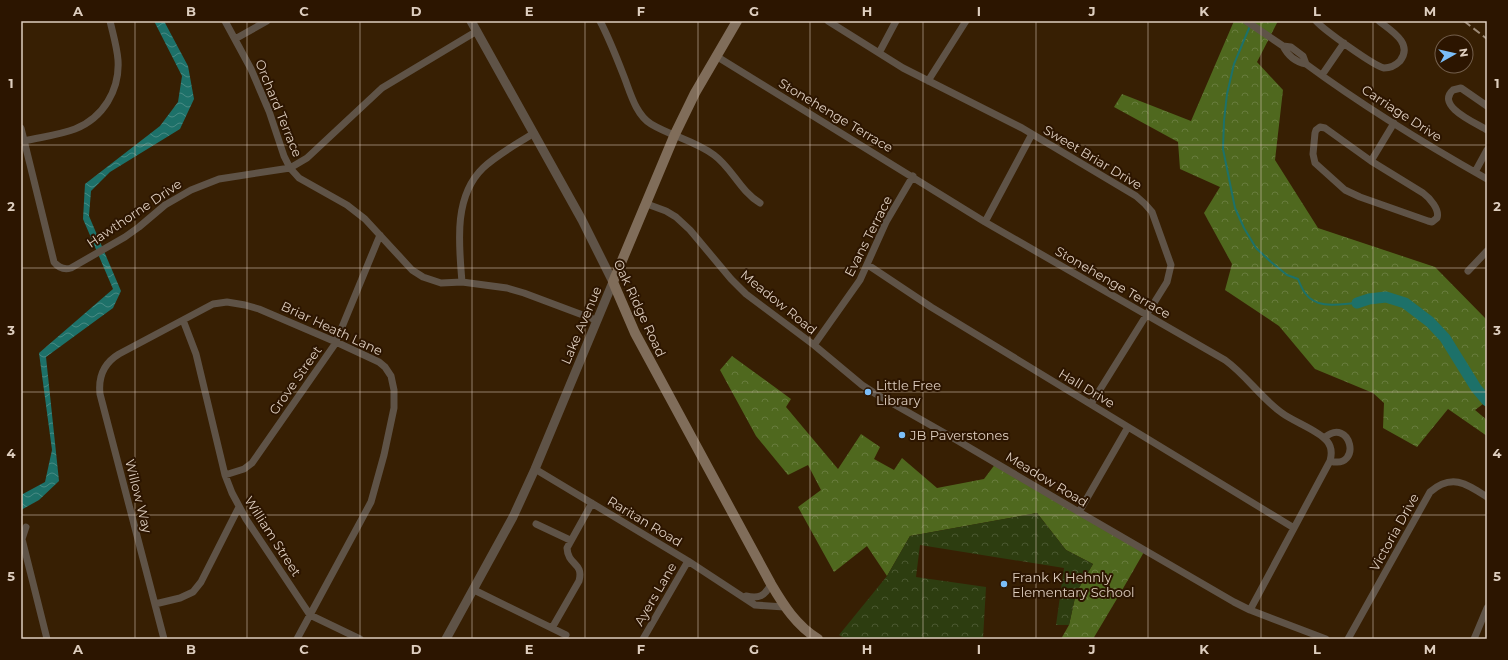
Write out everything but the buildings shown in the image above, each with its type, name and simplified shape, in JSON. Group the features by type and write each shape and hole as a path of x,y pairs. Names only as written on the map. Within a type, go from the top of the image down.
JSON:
{"main road":[{"name":"Lake Avenue","path":"613,282 675,134 695,94 737,21"},
{"name":"Oak Ridge Road","path":"613,282 635,333 784,607"},
{"path":"784,607 800,626 818,639"}],"street":[{"path":"21,128 24,141 67,132 81,126 98,114 107,103 114,90 118,69 118,54 110,21"},
{"name":"Orchard Terrace","path":"225,21 260,90 284,156 290,168 299,178 347,205 365,219 407,266 417,274 429,280 441,283 462,282 518,291 596,320"},
{"path":"235,39 267,21"},
{"name":"Oak Ridge Road","path":"471,21 582,220 613,282"},
{"path":"600,21 633,100 641,115 651,123 714,155 724,163 751,198 760,203"},
{"name":"Sweet Briar Drive","path":"828,21 841,24 878,53 904,68 1032,134 1136,196 1152,212 1170,265 1167,282 1091,404"},
{"path":"878,53 896,21"},
{"path":"928,81 966,21"},
{"name":"Carriage Drive","path":"1246,21 1283,46 1291,47 1303,56 1306,64 1322,76 1394,123 1487,178"},
{"path":"1316,21 1344,43 1378,66 1389,68 1398,63 1403,56 1404,46 1398,36 1379,21"},
{"name":"Hawthorne Drive","path":"24,141 54,262 60,267 67,269 75,267 139,227 165,205 191,190 219,179 290,168 307,158 382,88 477,31"},
{"path":"1322,76 1344,43"},
{"name":"Stonehenge Terrace","path":"716,56 913,176 985,222 1225,360 1236,368 1283,414 1324,438"},
{"path":"1487,106 1461,88 1453,90 1448,96 1449,104 1454,110 1487,130"},
{"path":"1370,161 1394,123"},
{"path":"1320,127 1325,128 1370,161 1428,197 1438,213 1436,220 1432,222 1428,221 1360,197 1345,190 1315,163 1313,154 1316,130 1320,127"},
{"path":"462,282 461,223 463,205 467,190 483,168 534,133"},
{"path":"985,222 1032,134"},
{"path":"1475,172 1487,150"},
{"name":"Evans Terrace","path":"814,345 860,280 886,222 913,176"},
{"name":"Meadow Road","path":"646,204 666,211 676,217 690,230 731,279 746,294 814,345 862,385 876,394 948,434 1227,598 1250,610 1326,639"},
{"name":"Grove Street","path":"225,475 244,469 252,463 336,342 380,235"},
{"path":"1468,271 1486,255"},
{"name":"Hall Drive","path":"868,265 931,307 1294,528"},
{"name":"Lake Avenue","path":"446,639 514,517 613,282"},
{"name":"Briar Heath Lane","path":"110,361 120,354 213,304 227,302 245,305 264,311 336,342 379,362 385,367 390,376 394,390 394,408 384,455 370,502 297,639"},
{"name":"William Street","path":"183,320 196,354 225,475 232,493 246,519 310,615"},
{"name":"Willow Way","path":"110,361 102,372 100,394 164,639"},
{"path":"1079,512 1128,427"},
{"path":"1250,610 1330,461 1332,452 1330,446 1324,438 1332,433 1340,433 1350,442 1350,451 1345,459 1337,462 1330,461"},
{"name":"Raritan Road","path":"535,469 688,561 742,595 755,605 784,607"},
{"name":"Victoria Drive","path":"1348,639 1430,492 1441,484 1454,481 1467,484 1487,497"},
{"path":"552,628 579,581 579,568 567,555 567,548 570,540 592,503"},
{"path":"155,604 193,592 202,582 239,507"},
{"path":"536,524 570,540"},
{"path":"26,528 22,540 24,562 47,639"},
{"name":"Ayers Lane","path":"643,639 688,561"},
{"name":"Raritan Road","path":"742,595 754,598 762,596 767,592 771,584"},
{"path":"474,590 566,635"},
{"path":"1474,639 1487,608"},
{"path":"310,615 360,639"}],"green space":[{"path":"1234,21 1278,21 1257,62 1283,90 1275,160 1318,228 1435,267 1487,320 1487,401 1475,410 1487,420 1487,436 1448,409 1417,447 1383,428 1384,403 1373,393 1315,369 1279,326 1225,290 1232,264 1204,213 1220,187 1180,169 1178,142 1114,107 1122,94 1191,121"},
{"path":"732,356 791,399 786,407 838,469 861,434 880,447 874,459 894,470 902,458 937,488 984,479 996,463 1144,552 1093,639 1061,639 1069,625 1076,593 1093,564 1066,550 1037,513 910,536 887,576 867,546 834,572 798,507 821,490 808,465 788,475 756,436 720,370"},
{"path":"1037,513 1066,550 1093,564 1076,593 1069,625 1056,625 1064,568 920,545 916,577 986,587 983,639 845,639 839,635 887,576 910,536"}],"water":[{"path":"154,21 164,21 188,66 194,99 180,129 110,172 91,191 89,216 121,291 113,308 46,357 59,481 39,500 21,510 21,495 45,482 52,450 39,353 113,289 83,219 85,184 160,126 178,102 182,76"}],"waterway":[{"path":"1250,26 1234,64 1227,94 1224,121 1223,149 1235,208 1244,228 1256,248 1287,275 1298,279 1304,291 1310,298 1316,302 1329,305 1357,303"},
{"path":"1357,303 1369,299 1386,297 1405,303 1430,322 1445,338 1476,388 1487,401"}],"railway":[{"path":"1464,21 1487,39"}],"place":[{"name":"Little Free Library","path":"868,392"},
{"name":"JB Paverstones","path":"902,435"},
{"name":"Frank K Hehnly Elementary School","path":"1004,584"}]}
